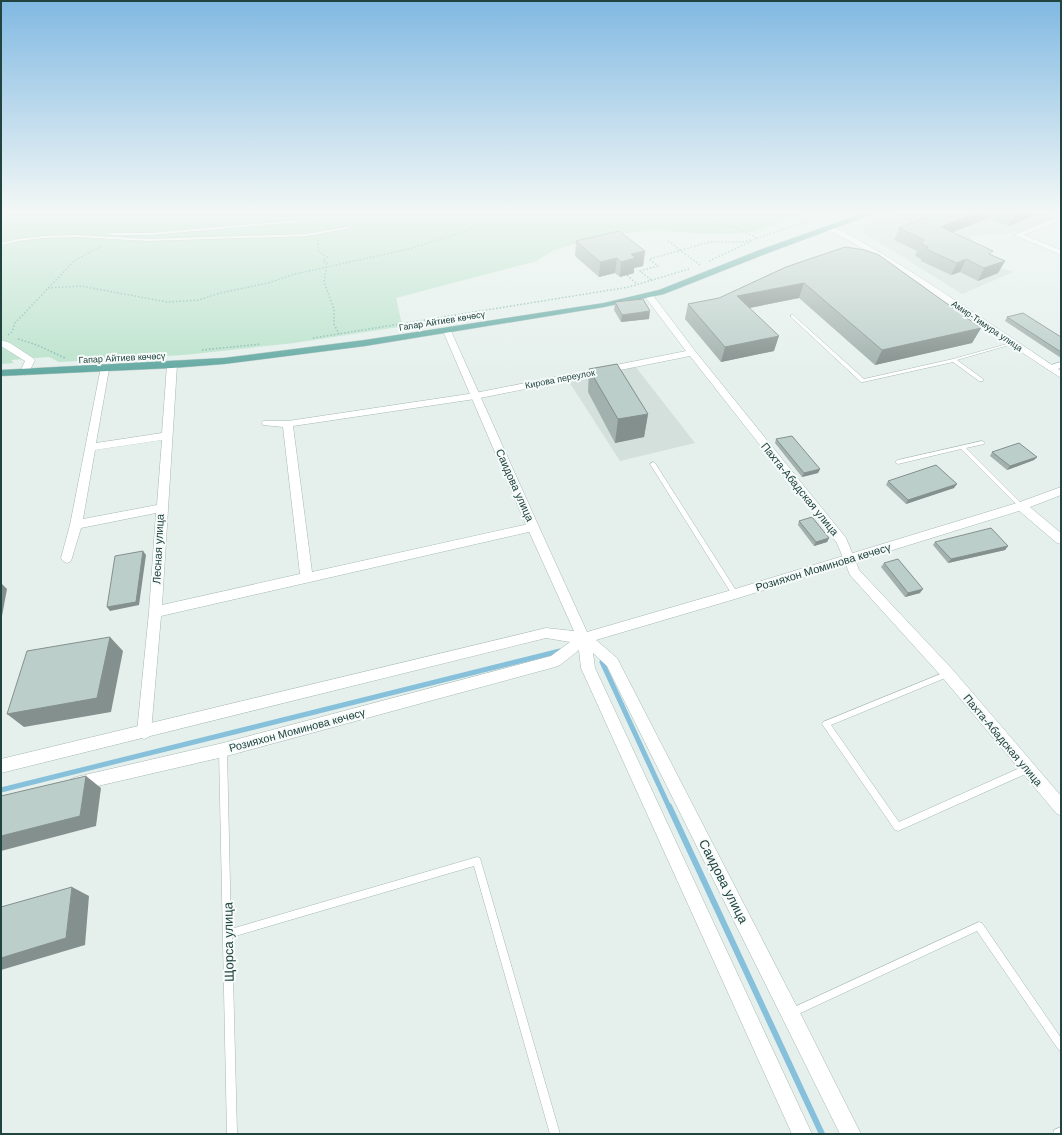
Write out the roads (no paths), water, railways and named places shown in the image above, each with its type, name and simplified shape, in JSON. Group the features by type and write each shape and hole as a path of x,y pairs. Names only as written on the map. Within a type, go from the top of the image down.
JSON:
{"main road":[{"name":"Гапар Айтиев көчөсү","path":"1,373 172,365 349,345 447,331 649,296 729,266"}],"street":[{"name":"Амир-Тимура улица","path":"897,266 1061,375"},
{"name":"Пахта-Абадская улица","path":"649,296 692,353 842,541 854,572 948,674 1061,808"},
{"name":"Саидова улица","path":"447,331 533,527 584,638 588,668 802,1134"},
{"path":"4,340 7,345 30,360 25,372"},
{"name":"Кирова переулок","path":"267,423 288,424 475,396 692,353"},
{"name":"Лесная улица","path":"144,732 155,612 172,365"},
{"path":"1051,368 1061,365"},
{"path":"67,558 76,525 104,369"},
{"path":"288,424 307,579"},
{"path":"90,447 168,436"},
{"name":"Розияхон Моминова көчөсү","path":"62,787 224,750 555,661 584,638 735,594 1021,506 1061,491"},
{"path":"1021,506 1061,540"},
{"path":"76,525 161,508"},
{"path":"155,612 533,527"},
{"name":"Розияхон Моминова көчөсү","path":"1,766 546,633 584,638"},
{"name":"Саидова улица","path":"584,638 612,662 851,1134"}],"lane":[{"path":"792,316 863,381 954,360 1014,343"},
{"path":"954,360 981,380"},
{"path":"898,462 982,443"},
{"path":"963,448 1021,506"},
{"path":"653,464 735,594"},
{"path":"948,674 826,724 898,827 1027,769"},
{"name":"Щорса улица","path":"224,750 232,1134"},
{"path":"228,934 477,861 555,1134"},
{"path":"791,1013 979,926 1061,1046"}],"waterway":[{"path":"1,790 560,651"},
{"path":"602,662 669,807"},
{"path":"669,806 822,1134"}]}
